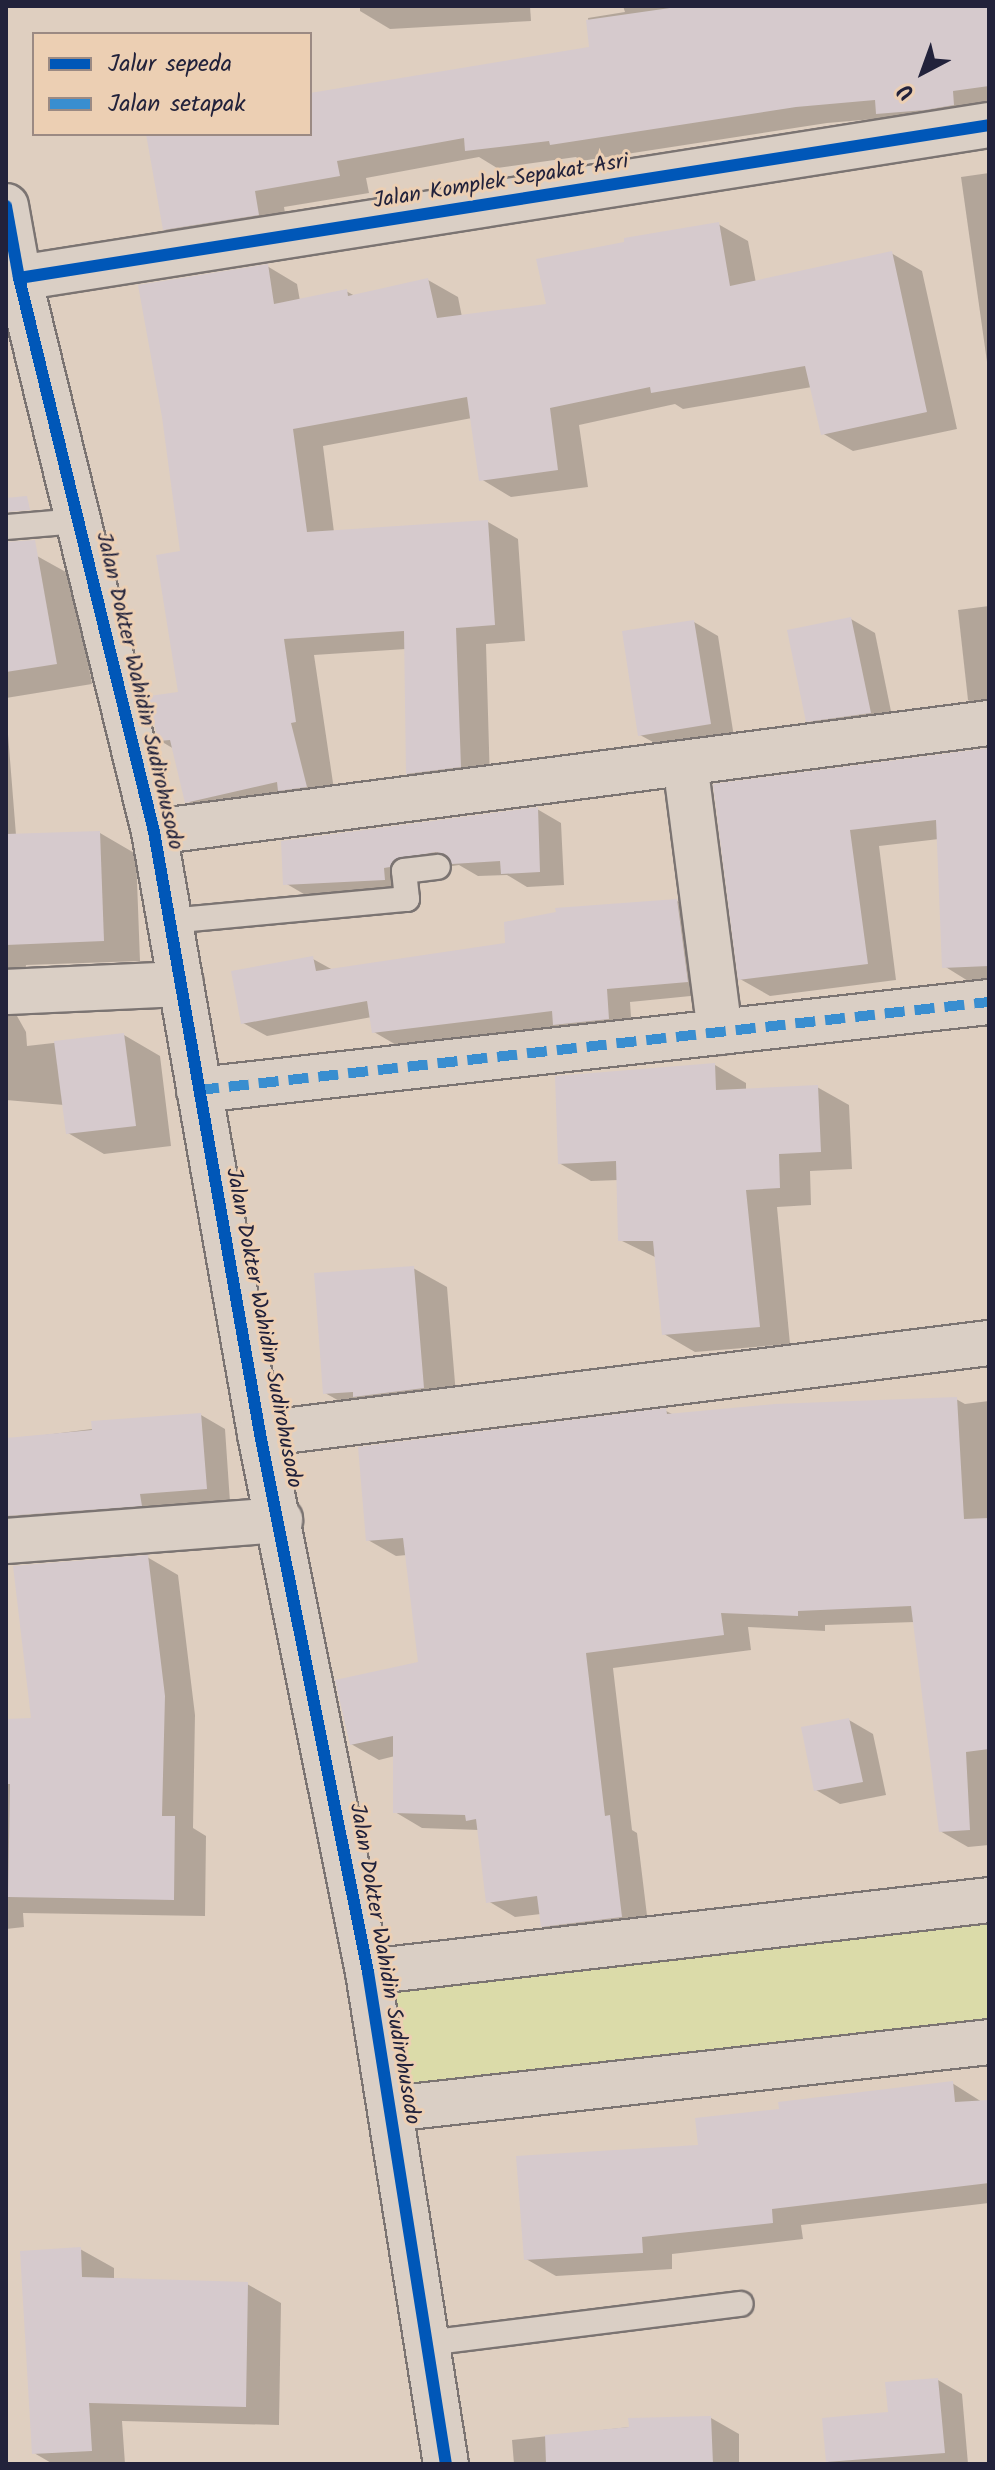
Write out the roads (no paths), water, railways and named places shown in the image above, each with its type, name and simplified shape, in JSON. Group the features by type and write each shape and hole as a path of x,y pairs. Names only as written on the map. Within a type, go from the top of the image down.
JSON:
{"street":[{"name":"Jalan Komplek Sepakat Asri","path":"19,278 989,125"},
{"name":"Jalan Dokter Wahidin Sudirohusodo","path":"6,206 19,278 154,832 260,1434 280,1520 368,1972 446,2464"},
{"path":"154,832 989,723"},
{"path":"688,786 720,1032"},
{"path":"6,992 181,984"},
{"path":"199,1090 989,1002"},
{"path":"260,1434 988,1343 989,1352"},
{"path":"6,1541 280,1520"},
{"path":"368,1972 989,1900"},
{"path":"391,2109 989,2042"}],"lane":[{"path":"6,527 78,521"},
{"path":"169,921 407,899 404,871 438,867"},
{"path":"427,2343 741,2304"}]}
